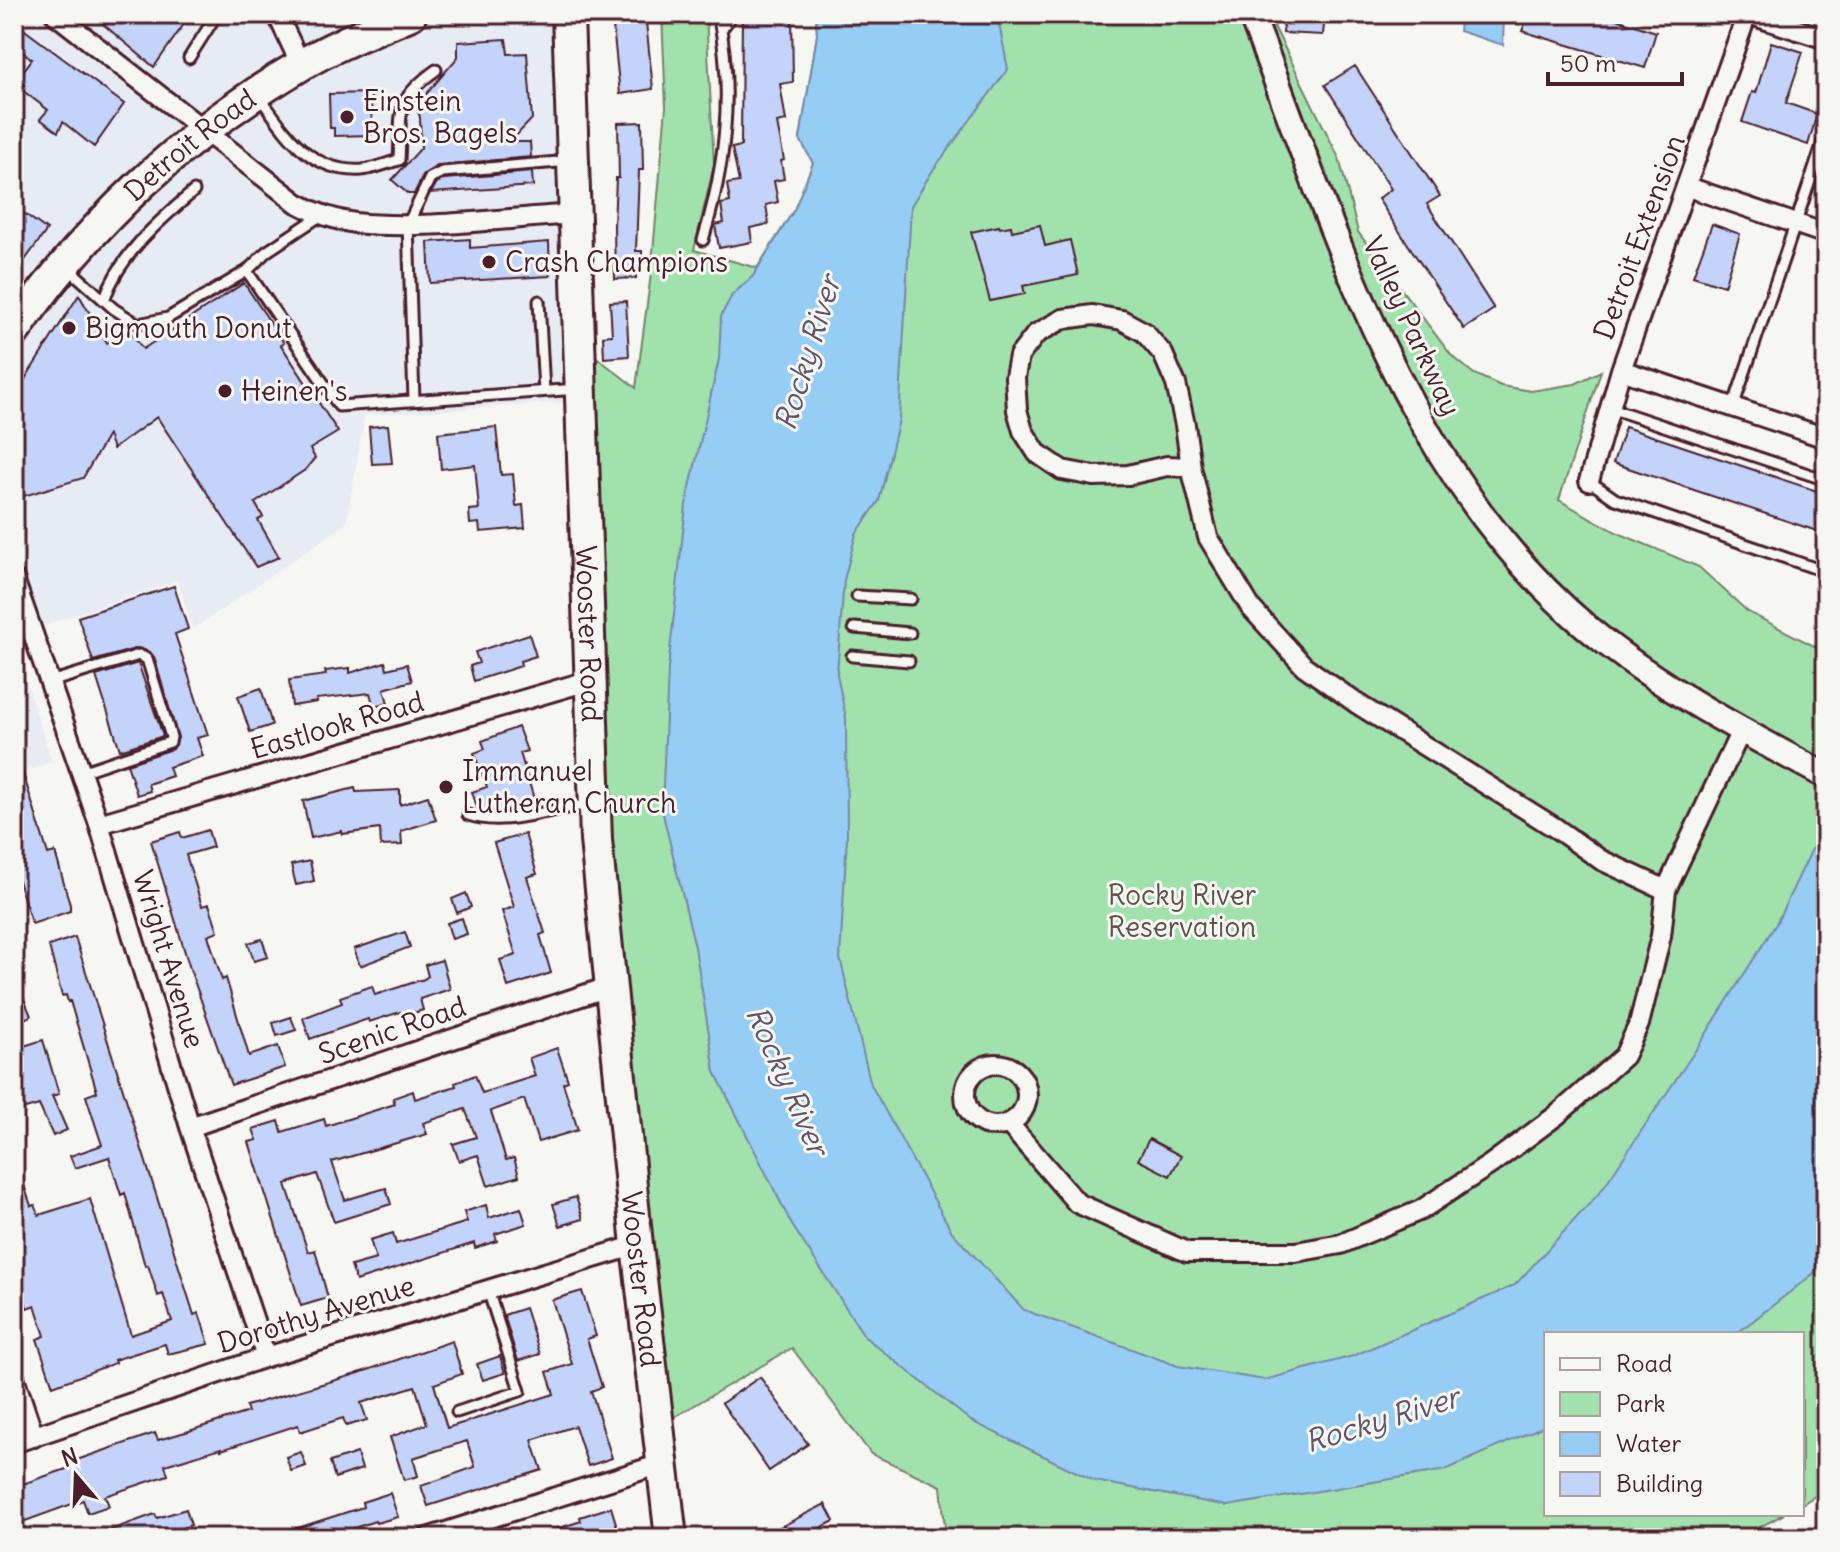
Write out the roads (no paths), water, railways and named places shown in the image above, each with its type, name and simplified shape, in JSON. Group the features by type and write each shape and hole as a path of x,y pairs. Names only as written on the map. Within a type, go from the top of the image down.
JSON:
{"main road":[{"name":"Detroit Road","path":"14,332 93,230 163,164 257,93 301,65 411,14"},
{"name":"Wooster Road","path":"568,14 596,840 637,1245 671,1538"}],"street":[{"path":"55,14 297,203 320,215 353,223 408,224 576,214"},
{"path":"277,14 301,65"},
{"name":"Valley Parkway","path":"1251,14 1390,365 1468,497 1508,549 1589,630 1668,688 1820,773"},
{"path":"1748,14 1826,39"},
{"name":"Detroit Extension","path":"1589,481 1621,370 1748,14"},
{"path":"1688,187 1826,234"},
{"path":"1191,467 1167,466 1128,475 1094,476 1062,470 1037,453 1023,431 1017,410 1015,377 1019,356 1036,334 1063,319 1093,315 1122,320 1144,332 1163,354 1176,384 1208,537 1251,608 1304,666 1356,703 1601,860 1666,890"},
{"path":"1621,370 1826,438"},
{"name":"Wright Avenue","path":"14,579 99,824 190,1127 266,1357"},
{"name":"Eastlook Road","path":"99,824 591,680"},
{"path":"1008,1123 1077,1203 1187,1252 1296,1252 1341,1244 1421,1210 1557,1115 1624,1056 1643,1009 1661,936 1666,890 1741,731"},
{"name":"Scenic Road","path":"190,1127 611,986"},
{"name":"Dorothy Avenue","path":"14,1443 266,1357 637,1245"},
{"path":"14,1377 34,1437"},
{"path":"427,1538 661,1464"}],"lane":[{"path":"189,58 217,14"},
{"path":"703,240 716,196 724,144 725,85 718,14"},
{"path":"721,30 733,14"},
{"path":"257,93 295,144 315,159 326,166 362,170 399,160 402,102 415,85 436,70"},
{"path":"1733,407 1826,134"},
{"path":"414,400 408,224 430,178 442,172 573,161"},
{"path":"104,300 116,271 129,255 162,219 194,191"},
{"path":"64,265 104,300 138,324 168,318 247,271 266,252 320,215"},
{"path":"247,271 339,406 581,388"},
{"path":"539,301 544,391"},
{"path":"1610,408 1826,480"},
{"path":"1589,481 1615,499 1826,572"},
{"path":"857,596 911,599"},
{"path":"854,628 910,633"},
{"path":"50,682 139,655 147,659 170,742 81,772"},
{"path":"852,656 909,661"},
{"path":"468,815 493,821 595,805"},
{"path":"457,1412 520,1391 488,1290"}],"water":[{"name":"Rocky River","path":"816,14 997,14 1008,69 933,170 911,206 899,420 879,501 856,534 844,580 837,674 846,718 847,837 840,958 871,1085 952,1232 1024,1310 1178,1366 1265,1380 1353,1356 1515,1285 1601,1191 1697,1048 1776,924 1826,820 1826,1252 1813,1274 1739,1332 1544,1332 1544,1426 1446,1470 1227,1506 1095,1481 971,1421 865,1337 792,1225 715,1072 695,947 662,810 668,669 686,505 719,359 721,316 732,295 753,276 794,210 813,163 800,139 817,35"},
{"path":"1461,14 1504,14 1503,45 1459,31"}],"place":[{"name":"Einstein Bros. Bagels","path":"347,117"},
{"name":"Crash Champions","path":"489,262"},
{"name":"Bigmouth Donut","path":"69,328"},
{"name":"Heinen's","path":"225,391"},
{"name":"Immanuel Lutheran Church","path":"446,787"}],"park label":[{"name":"Rocky River Reservation","path":"1182,911"}]}
